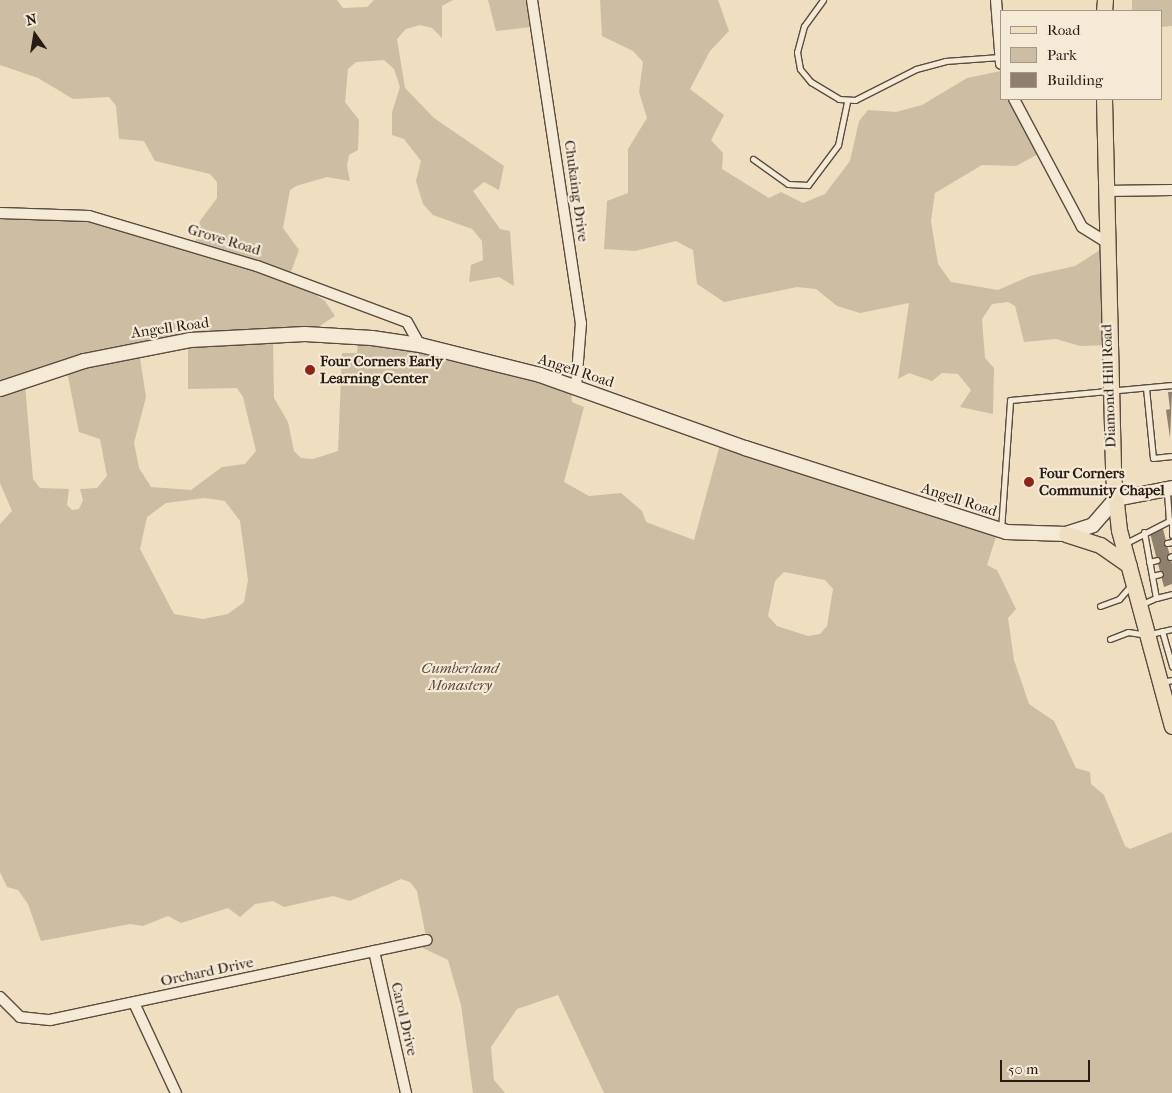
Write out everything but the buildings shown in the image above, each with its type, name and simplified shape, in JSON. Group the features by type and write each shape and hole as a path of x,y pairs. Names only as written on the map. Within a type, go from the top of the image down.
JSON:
{"main road":[{"name":"Diamond Hill Road","path":"1104,100 1109,393 1116,498 1123,544 1146,635 1166,681 1172,725"},
{"name":"Angell Road","path":"0,389 84,361 190,340 305,334 420,345 576,387 745,448 1001,530 1066,534 1093,525 1116,498"},
{"path":"1116,498 1169,488"},
{"path":"1066,534 1100,544 1129,565"}],"street":[{"name":"Chukaing Drive","path":"532,0 580,323 576,387"},
{"path":"996,0 1000,59"},
{"path":"1015,100 1082,227 1106,242"},
{"path":"1105,191 1172,190"},
{"name":"Grove Road","path":"0,213 89,216 257,266 401,319 414,330 420,345"},
{"name":"Orchard Drive","path":"0,998 20,1017 33,1021 134,1003 427,940"},
{"name":"Carol Drive","path":"374,951 406,1093"},
{"path":"134,1003 176,1093"}],"lane":[{"path":"823,0 797,40 800,69 811,82 847,102"},
{"path":"847,102 916,69 945,61 1000,59"},
{"path":"753,159 788,184 808,185 838,145 847,102"},
{"path":"1001,530 1010,400 1109,393 1169,385"},
{"path":"1146,388 1153,458 1172,456"},
{"path":"1169,488 1172,535"},
{"path":"1123,544 1170,520"},
{"path":"1144,532 1156,598"},
{"path":"1146,548 1153,546"},
{"path":"1149,562 1157,560"},
{"path":"1152,576 1160,574"},
{"path":"1100,606 1118,599 1133,583"},
{"path":"1139,605 1172,594"},
{"path":"1110,639 1128,632 1146,635 1172,629"},
{"path":"1162,631 1172,667"}],"green space":[{"name":"Cumberland Monastery","path":"0,0 337,0 343,8 367,7 374,0 453,0 442,6 442,38 432,28 420,25 406,29 397,39 405,88 434,118 504,166 499,190 484,182 473,191 500,229 510,231 514,286 499,277 469,282 471,265 483,260 482,241 472,229 433,215 423,204 416,181 421,161 404,139 392,135 392,112 400,87 394,69 384,60 356,62 348,69 345,102 359,120 358,150 349,155 347,166 350,181 327,177 296,186 290,190 283,228 299,250 289,277 325,301 335,316 312,331 273,339 274,398 288,422 294,451 301,458 313,459 338,451 342,353 357,353 358,342 387,344 571,389 572,402 584,407 564,482 589,496 621,493 642,511 646,522 694,540 721,441 993,534 996,537 987,565 997,570 1016,609 1008,618 1014,660 1029,704 1054,721 1076,768 1090,772 1091,784 1104,795 1125,846 1130,849 1172,832 1172,1093 604,1093 558,995 517,1009 491,1047 494,1080 505,1093 473,1093 461,1005 448,960 421,947 426,937 417,891 410,882 401,879 350,901 333,896 284,907 273,901 255,904 240,917 228,908 181,923 168,916 143,926 130,924 41,941 28,904 18,890 7,887 0,872 0,524 12,511 0,483 0,219 64,216 108,223 194,248 200,221 217,198 217,182 210,174 155,161 144,141 119,139 116,106 109,97 73,99 38,78 0,65","holes":["188,345 188,389 237,388 243,397 256,451 245,464 222,467 191,490 151,487 139,468 134,443 146,397 139,352","67,371 79,432 100,439 107,476 97,488 80,489 83,500 79,509 72,510 67,505 69,489 40,488 33,479 25,385","205,498 225,501 240,521 248,580 244,602 228,614 203,619 174,614 140,549 147,517 166,503","784,572 825,580 833,589 827,626 820,634 808,636 777,626 768,616 775,581"]},
{"path":"488,0 529,0 531,27 496,31"},
{"path":"600,0 718,0 729,31 710,51 690,89 724,115 711,140 723,153 722,169 769,198 781,192 803,203 825,194 850,161 859,121 868,110 896,112 922,105 967,78 1000,71 1000,100 1014,100 1040,153 1016,166 982,165 935,193 931,221 938,264 951,282 998,290 1030,276 1075,266 1100,250 1108,345 1080,346 1056,339 1024,342 1015,306 1008,302 992,304 982,319 985,358 994,368 993,414 960,407 971,390 958,374 942,373 932,381 909,373 898,379 909,303 860,313 837,306 816,289 797,287 724,302 697,284 693,250 676,241 635,251 604,249 607,201 628,193 628,149 647,118 639,92 643,62 633,51 602,36"},
{"path":"1132,0 1172,0 1172,26 1162,27 1162,10 1132,10"}],"place":[{"name":"Four Corners Early Learning Center","path":"310,370"},
{"name":"Four Corners Community Chapel","path":"1029,482"}]}
